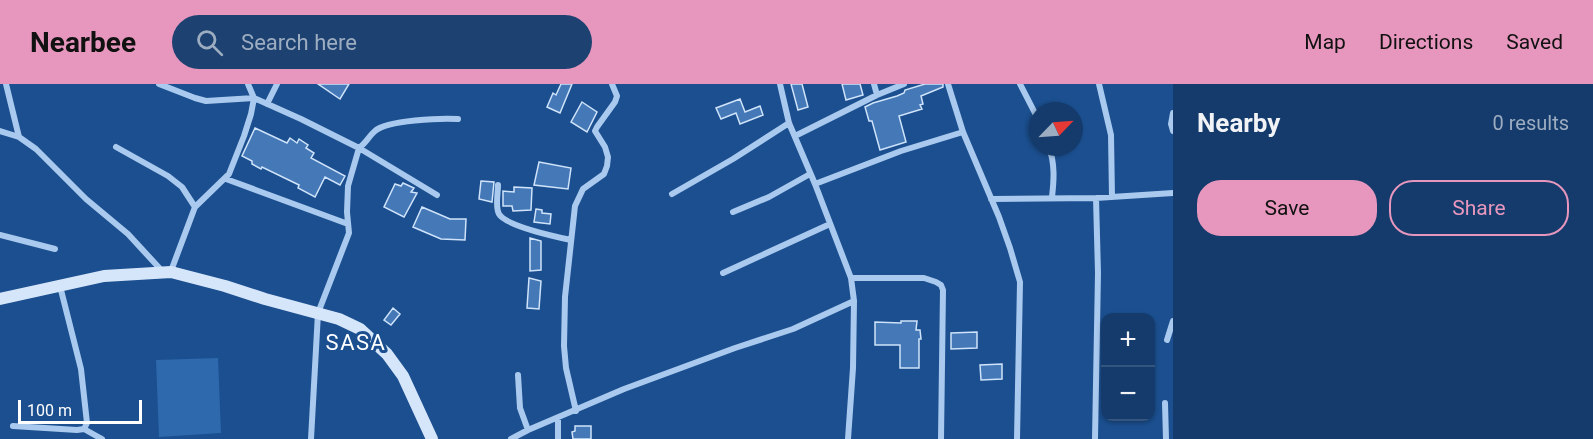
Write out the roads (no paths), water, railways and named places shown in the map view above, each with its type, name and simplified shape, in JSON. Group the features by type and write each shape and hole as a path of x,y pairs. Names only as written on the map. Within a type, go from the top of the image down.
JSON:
{"street":[{"path":"6,84 19,136"},
{"path":"159,84 206,101 254,98 359,148 437,195"},
{"path":"167,272 195,207 229,174 251,114 254,98 248,84"},
{"path":"267,104 277,84"},
{"path":"576,411 566,368 564,346 565,297 571,240 575,206 579,196 583,189 604,174 607,166 608,157 605,147 595,131 615,102 617,96 612,84"},
{"path":"780,84 789,123 851,278 854,301 848,439"},
{"path":"874,84 877,95"},
{"path":"795,136 904,84"},
{"path":"948,84 963,132 1010,248 1020,282 1017,439"},
{"path":"1020,84 1029,102"},
{"path":"1098,84 1111,135 1112,197"},
{"path":"1173,113 1171,124 1173,131"},
{"path":"311,439 318,313 349,233 348,186 359,148 376,129 421,119 458,119"},
{"path":"672,195 789,123"},
{"path":"0,131 19,136 36,149 86,199 128,234 167,272"},
{"path":"815,184 901,151 963,132"},
{"path":"116,147 168,176 182,187 195,207"},
{"path":"1052,156 1054,177 1052,197"},
{"path":"733,212 810,174"},
{"path":"225,178 348,224"},
{"path":"498,185 499,214 505,220 530,230 571,240"},
{"path":"991,199 1096,198 1173,193"},
{"path":"1095,439 1098,273 1096,198"},
{"path":"723,273 830,224"},
{"path":"0,235 56,249"},
{"path":"0,299 104,276 167,272 339,319 360,329 387,354 403,376 432,439"},
{"path":"851,278 924,278 936,282 943,290 941,439"},
{"path":"60,286 81,369 87,423 84,429"},
{"path":"511,439 633,386 793,329 854,301"},
{"path":"1167,340 1173,321"},
{"path":"518,375 520,408 528,430"},
{"path":"1166,403 1166,439"},
{"path":"558,418 558,439"},
{"path":"14,426 64,430 84,429 102,439"}],"district":[{"name":"SASA","path":"356,342"}]}
